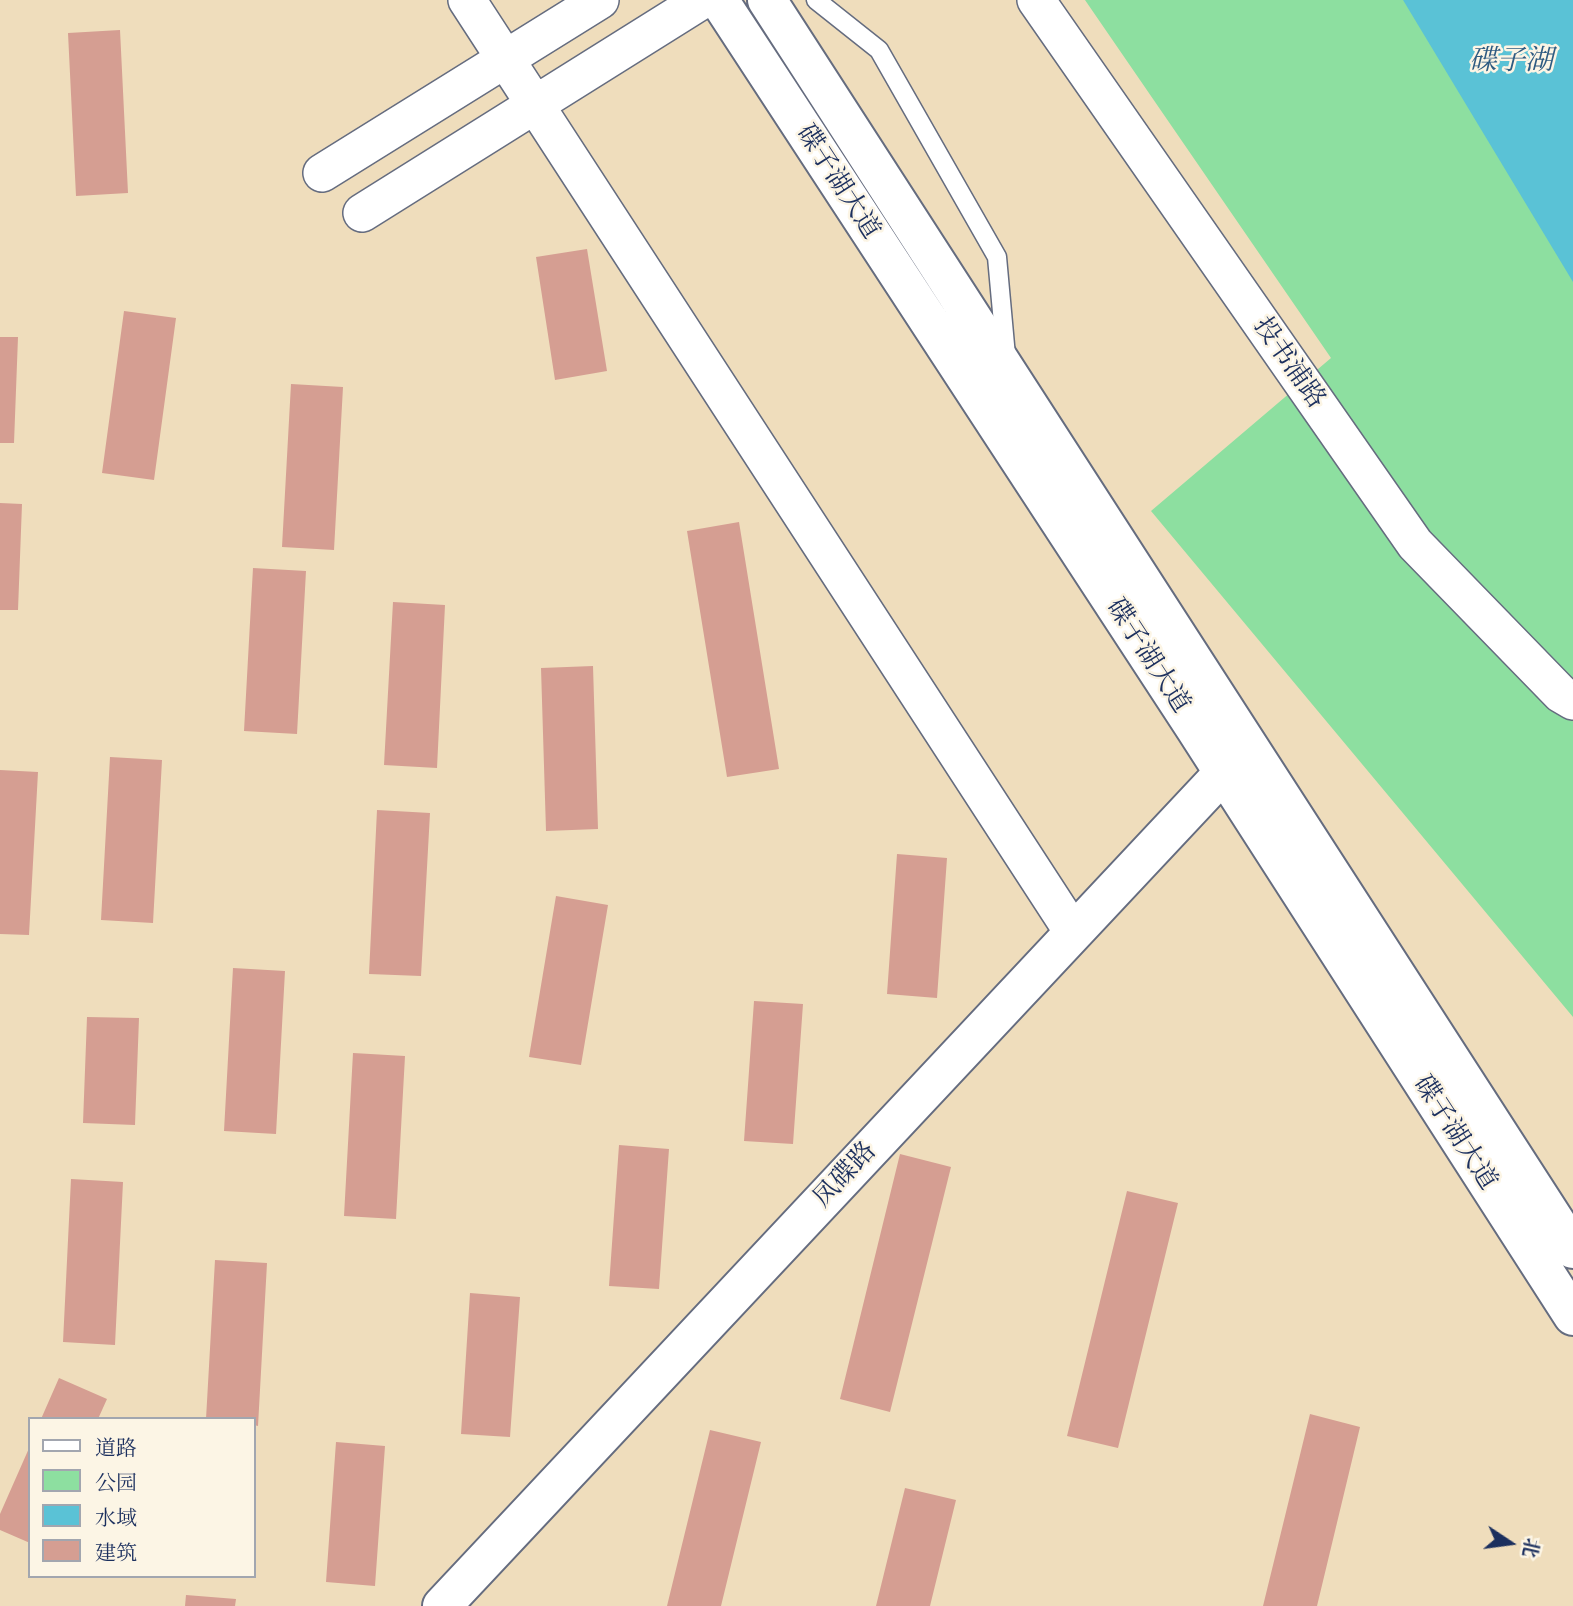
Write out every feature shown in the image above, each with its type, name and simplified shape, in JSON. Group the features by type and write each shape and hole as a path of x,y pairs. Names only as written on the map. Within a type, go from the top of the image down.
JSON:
{"main road":[{"name":"碟子湖大道","path":"719,0 1573,1316"},
{"name":"碟子湖大道","path":"767,0 1573,1249"},
{"name":"凤碟路","path":"442,1606 1249,746"}],"street":[{"path":"467,0 1073,932"},
{"path":"322,173 600,0"},
{"path":"362,213 702,0"},
{"name":"投书浦路","path":"1036,0 1415,544 1562,694 1573,701"}],"lane":[{"path":"816,0 878,50 997,257 1008,373"}],"green space":[{"path":"1085,0 1465,0 1573,180 1573,1017 1151,511 1331,358"}],"water":[{"name":"碟子湖","path":"1403,0 1573,0 1573,282"}],"building":[{"path":"120,30 128,193 76,196 68,33"},
{"path":"587,249 607,371 555,380 536,257"},
{"path":"124,311 176,318 154,480 102,473"},
{"path":"0,337 18,337 14,443 0,443"},
{"path":"291,384 343,387 334,550 282,547"},
{"path":"0,503 22,504 18,610 0,610"},
{"path":"739,522 779,769 727,777 687,531"},
{"path":"253,568 306,571 297,734 244,731"},
{"path":"393,602 445,605 437,768 384,765"},
{"path":"593,666 598,829 546,831 541,668"},
{"path":"110,757 162,760 153,923 101,920"},
{"path":"0,770 38,772 29,935 0,934"},
{"path":"377,810 430,813 421,976 369,974"},
{"path":"897,854 947,858 937,998 887,994"},
{"path":"556,896 608,905 581,1065 529,1057"},
{"path":"233,968 285,971 276,1134 224,1131"},
{"path":"754,1001 803,1004 793,1144 744,1141"},
{"path":"87,1017 139,1018 135,1125 83,1123"},
{"path":"353,1053 405,1056 396,1219 344,1216"},
{"path":"619,1145 669,1149 659,1289 609,1286"},
{"path":"900,1154 951,1167 890,1412 840,1399"},
{"path":"71,1179 123,1182 115,1345 63,1342"},
{"path":"1127,1191 1178,1203 1118,1448 1067,1436"},
{"path":"215,1260 267,1263 258,1426 256,1417 206,1417"},
{"path":"470,1293 520,1297 510,1437 461,1434"},
{"path":"59,1378 107,1399 99,1417 42,1417"},
{"path":"1310,1414 1360,1427 1317,1606 1263,1606"},
{"path":"710,1430 761,1442 721,1606 667,1606"},
{"path":"336,1442 385,1446 375,1586 326,1582"},
{"path":"28,1451 28,1542 0,1530 0,1514"},
{"path":"905,1488 956,1500 930,1606 876,1606"},
{"path":"186,1595 236,1599 235,1606 185,1606"}]}
